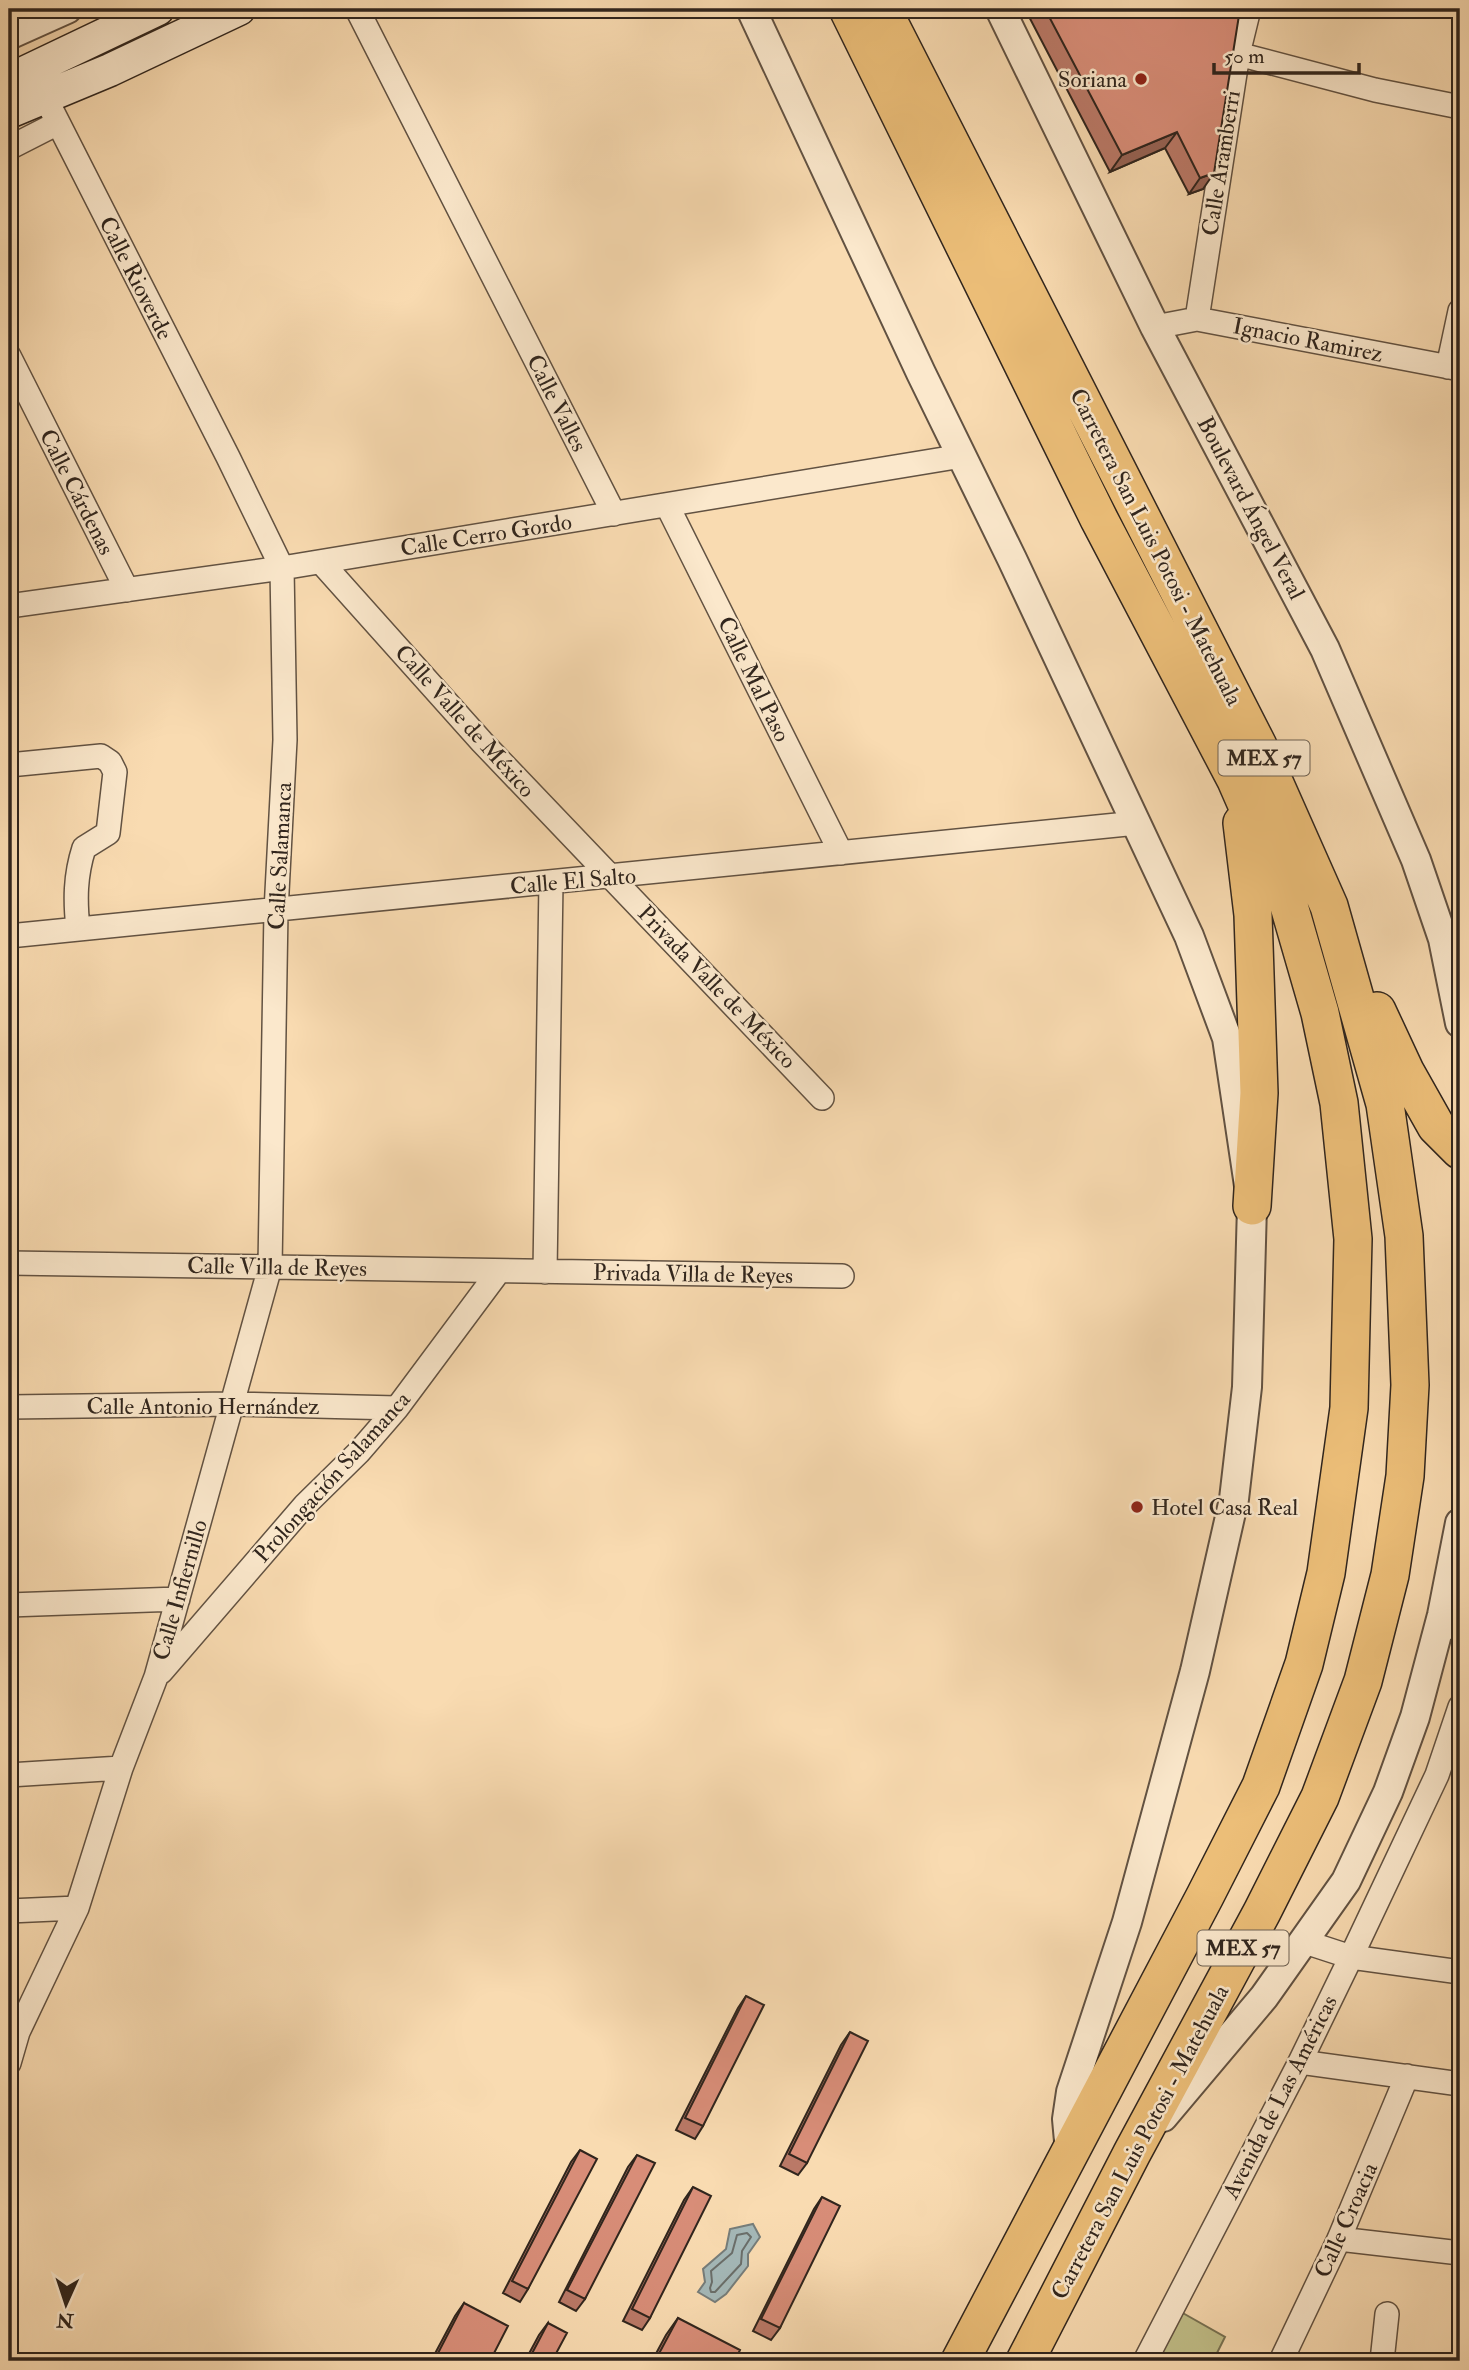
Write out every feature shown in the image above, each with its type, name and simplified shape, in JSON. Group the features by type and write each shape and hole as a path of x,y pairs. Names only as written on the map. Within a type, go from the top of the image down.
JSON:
{"highway":[{"name":"Carretera San Luis Potosi - Matehuala","path":"860,12 1093,507 1236,780 1285,892 1320,1013 1339,1103 1353,1239 1349,1408 1326,1573 1304,1664 1261,1786 960,2361"},
{"name":"Carretera San Luis Potosi - Matehuala","path":"860,12 1258,746 1329,906 1385,1104 1404,1236 1410,1385 1405,1476 1390,1575 1363,1681 1320,1797 1025,2361"},
{"path":"1236,780 1254,915 1259,1093 1252,1206"},
{"path":"1329,906 1405,1071 1436,1126 1460,1150"}],"main road":[{"path":"9,80 158,9"},
{"path":"9,112 51,110 110,70 239,9"}],"street":[{"path":"9,35 67,9"},
{"name":"Calle Valles","path":"357,9 614,514"},
{"path":"751,9 915,361 1137,823 1189,936 1227,1038 1252,1206 1247,1387 1234,1499 1195,1671 1127,1922 1070,2092 1067,2119 1070,2152"},
{"name":"Boulevard Ángel Veral","path":"1000,9 1155,327 1325,649 1416,860 1443,939 1460,1023"},
{"name":"Calle Aramberri","path":"1197,319 1238,54 1249,9"},
{"path":"1238,54 1375,90 1460,107"},
{"path":"9,148 51,110"},
{"name":"Calle Rioverde","path":"51,110 228,457"},
{"path":"1454,368 1460,311"},
{"name":"Ignacio Ramirez","path":"1155,327 1197,319 1454,368"},
{"name":"Calle Cárdenas","path":"9,356 18,394 127,590"},
{"name":"Calle Cerro Gordo","path":"9,606 321,562 962,456"},
{"name":"Calle Salamanca","path":"228,457 282,568 285,740 276,911 271,1267"},
{"name":"Calle Mal Paso","path":"667,505 841,853"},
{"name":"Calle Valle de México","path":"321,562 482,742 611,877"},
{"path":"9,765 101,756 110,762 115,772 108,834 84,848 76,872 78,929"},
{"name":"Calle El Salto","path":"9,936 1137,823"},
{"name":"Privada Valle de México","path":"611,877 822,1098"},
{"path":"545,1272 551,882"},
{"name":"Calle Villa de Reyes","path":"9,1263 545,1272"},
{"name":"Calle Infiernillo","path":"9,2063 18,2032 77,1908 121,1768 156,1677 271,1267"},
{"name":"Prolongación Salamanca","path":"156,1677 305,1505 359,1452 397,1408 499,1270"},
{"name":"Privada Villa de Reyes","path":"545,1272 842,1276"},
{"name":"Calle Antonio Hernández","path":"9,1407 232,1404 397,1408"},
{"path":"1132,2153 1264,1997 1346,1881 1388,1791 1451,1624 1460,1523"},
{"path":"9,1605 178,1599"},
{"name":"Avenida de Las Américas","path":"1145,2361 1300,2062 1351,1957 1437,1775 1460,1707"},
{"path":"9,1775 121,1768"},
{"path":"9,1911 77,1908"},
{"path":"1305,1942 1351,1957 1460,1972"},
{"path":"1300,2062 1460,2084"},
{"name":"Calle Croacia","path":"1281,2361 1339,2239 1407,2077"},
{"path":"1339,2239 1460,2253"},
{"path":"1382,2361 1387,2314"}],"shaded area":[{"path":"1181,2312 1225,2337 1213,2361 1155,2361"}],"water":[{"path":"753,2224 760,2237 748,2254 748,2266 726,2294 715,2302 698,2292 705,2282 703,2269 726,2249 730,2229"}],"building":[{"name":"Soriana","path":"1045,9 1240,9 1214,173 1200,178 1177,132 1122,155"},
{"path":"746,1996 764,2005 703,2126 685,2118"},
{"path":"850,2032 868,2041 807,2163 789,2154"},
{"path":"580,2150 597,2159 528,2289 512,2281"},
{"path":"637,2155 655,2163 585,2299 567,2290"},
{"path":"693,2187 711,2196 650,2318 632,2309"},
{"path":"822,2197 840,2206 780,2328 761,2319"},
{"path":"464,2303 508,2326 490,2361 479,2357 476,2361 449,2361 437,2355"},
{"path":"678,2318 740,2350 735,2361 655,2361"},
{"path":"548,2323 567,2333 552,2361 528,2361"}],"place":[{"name":"Soriana","path":"1141,79"},
{"name":"Hotel Casa Real","path":"1137,1507"}]}
